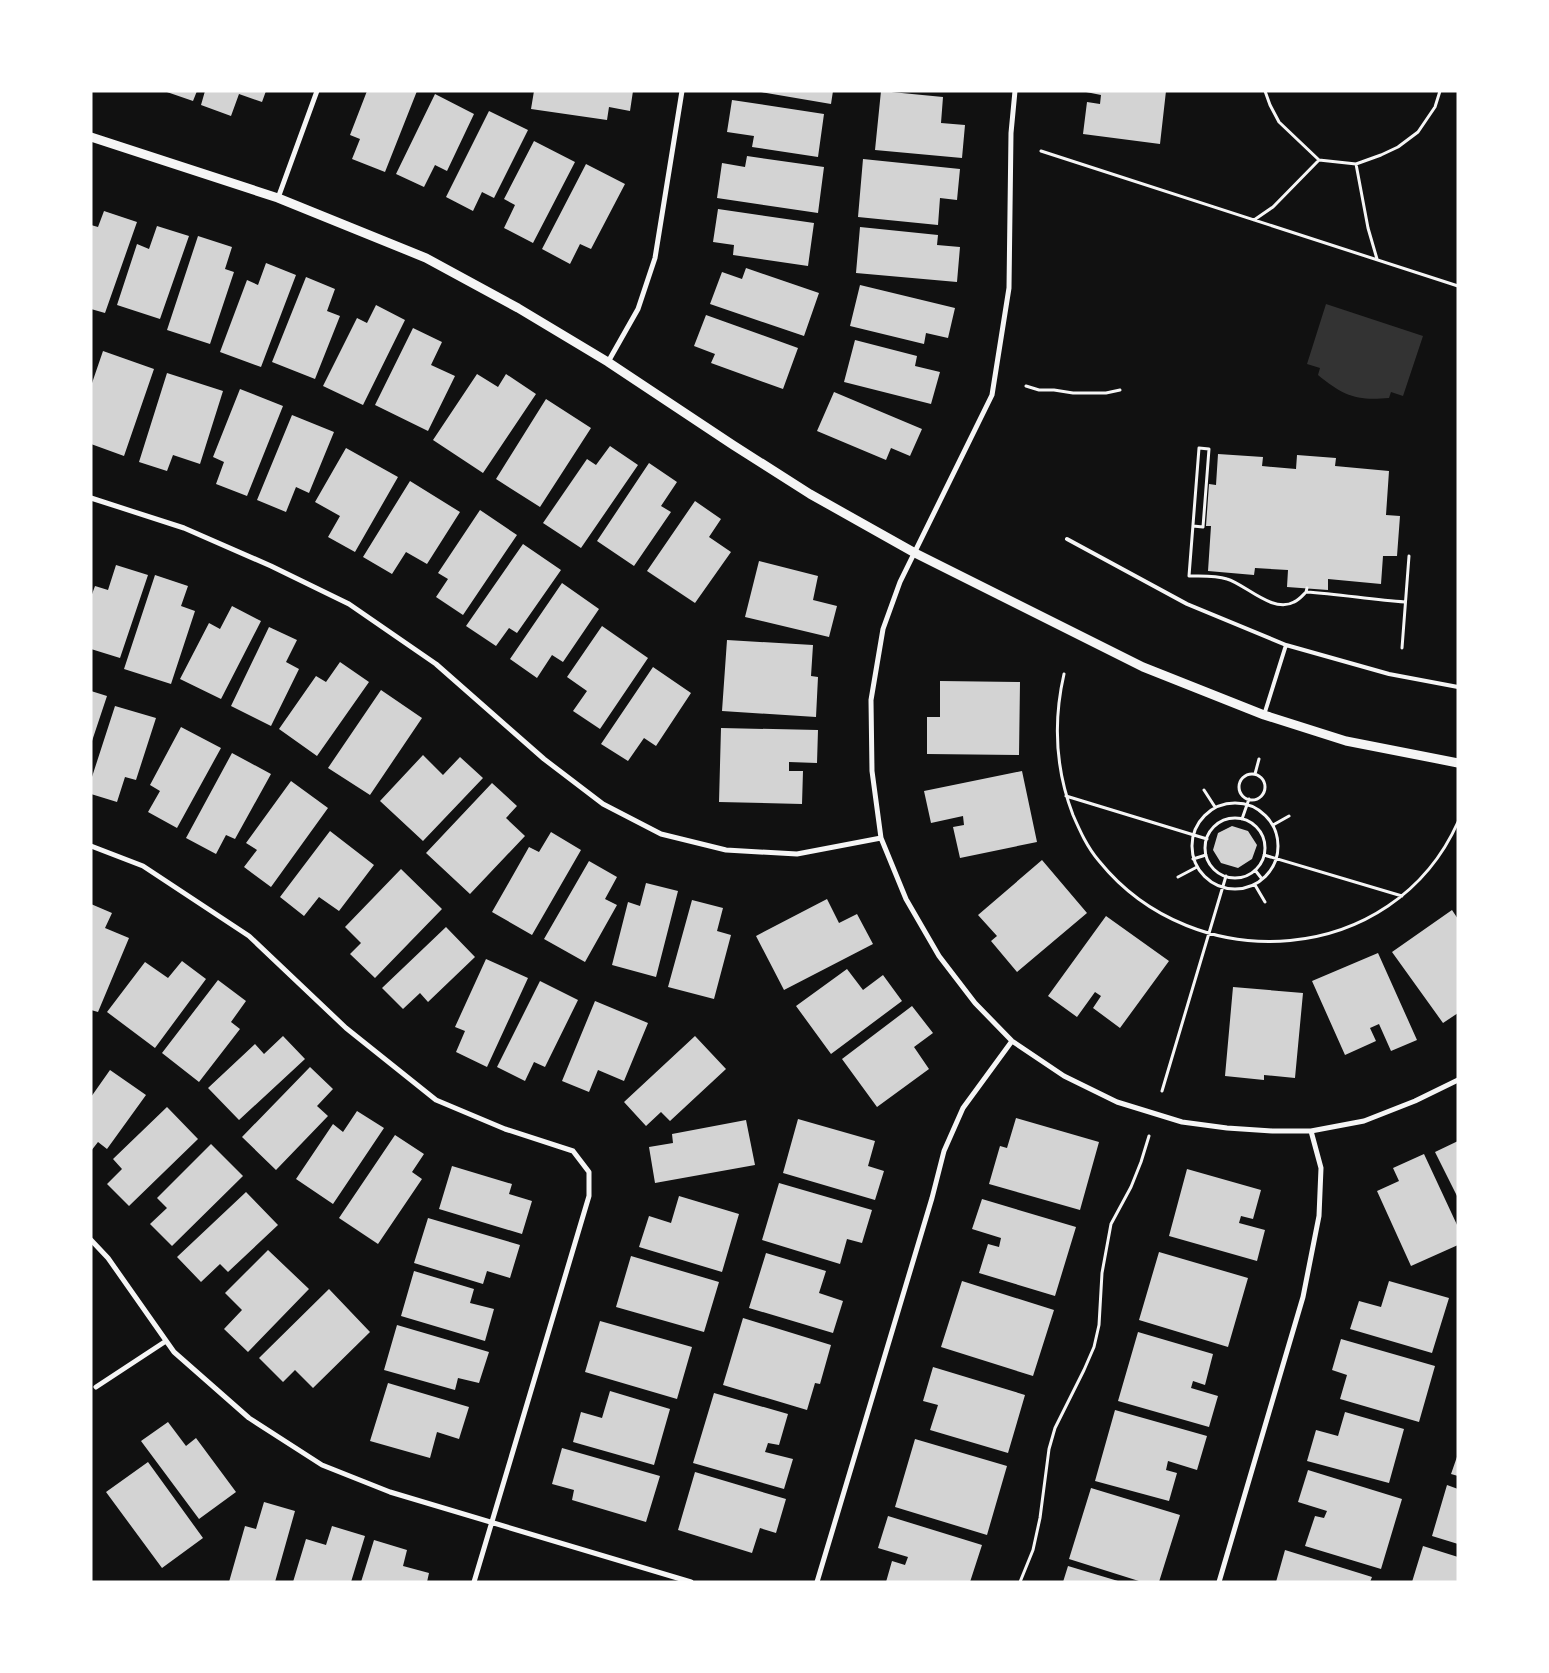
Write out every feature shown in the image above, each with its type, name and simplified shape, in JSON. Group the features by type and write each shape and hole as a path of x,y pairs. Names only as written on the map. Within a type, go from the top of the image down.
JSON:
{"street":[{"path":"278,198 317,91"},
{"path":"608,362 638,309 656,258 682,91"},
{"path":"1015,91 1010,133 1009,288 992,395 900,582 883,629 871,700 872,771 881,838 906,899 939,956 975,1003 1012,1041 1064,1076 1117,1102 1182,1122 1227,1128 1311,1131 1364,1121 1415,1101 1458,1080"},
{"path":"91,137 278,198 426,258 518,308 608,362 810,494 915,554 1143,667 1264,715 1346,741 1458,763"},
{"path":"91,498 184,528 271,566 349,604 436,664 544,759 603,804 661,834 726,850 797,854 881,838"},
{"path":"91,846 143,866 249,936 346,1028 436,1100 505,1128 573,1150 589,1172 589,1196 474,1582"},
{"path":"817,1582 929,1208 944,1151 963,1108 1012,1041"},
{"path":"1219,1582 1303,1297 1319,1216 1322,1168 1311,1131"},
{"path":"91,1240 108,1258 174,1352 249,1418 322,1465 390,1492 691,1582"},
{"path":"96,1387 166,1340"}],"lane":[{"path":"1067,539 1187,604 1286,645 1389,674 1458,687"},
{"path":"1264,715 1286,645"}],"path":[{"path":"1265,91 1279,122 1319,160 1356,164 1398,147 1418,132 1435,107 1440,91"},
{"path":"1041,151 1458,286"},
{"path":"1254,220 1273,207 1319,160"},
{"path":"1356,164 1368,228 1377,259"},
{"path":"1026,386 1039,390 1073,393 1106,393 1120,390"},
{"path":"1193,526 1203,526 1209,449 1199,448 1189,576 1226,578 1254,595 1279,604 1293,603 1307,590 1368,600 1405,602"},
{"path":"1402,648 1409,556"},
{"path":"1064,674 1056,721 1059,770 1066,796 1081,834 1098,860 1119,883 1168,918 1223,937 1250,941 1283,942 1318,936 1346,928 1371,917 1402,896 1422,877 1442,853 1458,822"},
{"path":"1255,774 1259,759"},
{"path":"1250,773 1259,776 1264,782 1264,791 1259,798 1249,799 1240,793 1239,784 1243,777 1250,773"},
{"path":"1204,790 1215,807"},
{"path":"1066,796 1207,839"},
{"path":"1242,819 1249,799"},
{"path":"1229,803 1247,805 1258,809 1273,825 1278,840 1276,858 1268,875 1255,885 1235,890 1222,888 1209,881 1198,871 1193,859 1191,843 1194,829 1203,816 1215,807 1229,803"},
{"path":"1273,825 1289,816"},
{"path":"1242,819 1252,823 1259,829 1264,838 1264,855 1255,870 1244,876 1226,876 1216,870 1206,855 1207,839 1215,825 1223,820 1242,819"},
{"path":"1193,859 1206,855"},
{"path":"1264,855 1402,896"},
{"path":"1178,877 1197,868"},
{"path":"1255,870 1262,879"},
{"path":"1162,1091 1226,876"},
{"path":"1255,885 1265,902"},
{"path":"1020,1582 1033,1550 1049,1449 1055,1428 1094,1347 1099,1325 1102,1273 1111,1224 1131,1187 1149,1136"}],"shaded area":[{"path":"1326,304 1423,336 1403,396 1391,392 1389,398 1368,399 1351,396 1335,388 1318,375 1320,368 1307,364"}],"building":[{"path":"164,91 197,91 193,101"},
{"path":"205,91 266,91 262,102 239,94 231,116 201,105"},
{"path":"367,91 417,91 385,172 352,159 360,139 350,135"},
{"path":"534,91 633,91 630,111 609,107 607,120 531,109"},
{"path":"755,91 833,91 831,104"},
{"path":"881,91 943,97 941,123 965,125 962,158 875,150"},
{"path":"1081,91 1166,91 1160,144 1083,134 1087,102 1100,104 1101,95"},
{"path":"435,94 474,114 447,171 435,165 424,187 396,174"},
{"path":"732,100 824,114 818,157 752,147 754,136 727,132"},
{"path":"489,111 528,130 494,198 482,192 473,211 446,197"},
{"path":"534,141 575,162 533,243 504,228 515,205 504,199"},
{"path":"747,156 824,167 818,213 717,198 722,163 745,167"},
{"path":"863,159 960,169 957,200 940,198 938,225 858,217"},
{"path":"586,164 625,184 591,249 580,244 570,264 542,249"},
{"path":"718,209 814,223 808,266 733,255 734,245 713,242"},
{"path":"104,211 137,222 105,313 91,309 91,225 98,227"},
{"path":"157,226 189,236 160,319 117,305 137,244 149,249"},
{"path":"860,227 938,235 937,245 960,247 957,282 856,273"},
{"path":"198,236 232,247 225,269 234,272 210,344 167,330"},
{"path":"266,263 296,275 261,367 220,352 247,280 258,285"},
{"path":"746,268 819,293 804,336 710,304 722,272 742,279"},
{"path":"306,277 335,289 327,311 340,316 315,379 272,362"},
{"path":"860,285 955,308 948,338 926,333 924,344 850,326"},
{"path":"376,305 405,320 363,405 323,386 357,318 367,323"},
{"path":"706,315 798,348 783,389 711,363 715,354 694,346"},
{"path":"413,328 442,342 431,365 455,376 428,431 375,405"},
{"path":"855,340 917,356 915,366 940,372 931,404 844,382"},
{"path":"103,351 154,369 124,456 91,444 91,386"},
{"path":"167,373 223,391 200,464 173,455 167,471 139,462"},
{"path":"477,374 498,387 506,374 536,394 483,473 433,440"},
{"path":"240,389 283,406 247,496 216,484 224,462 213,457"},
{"path":"834,392 922,429 910,456 891,448 886,460 817,431"},
{"path":"546,399 591,428 540,507 496,479"},
{"path":"292,415 334,432 309,493 296,487 286,512 257,500"},
{"path":"610,446 638,465 581,548 543,523 587,459 596,465"},
{"path":"346,448 398,477 355,552 328,537 340,516 315,502"},
{"path":"1218,454 1263,457 1262,466 1296,469 1297,455 1336,458 1335,466 1389,471 1386,515 1400,516 1397,556 1383,556 1381,584 1328,579 1328,590 1287,587 1288,570 1255,568 1254,575 1208,571 1211,526 1206,526 1209,484 1216,485"},
{"path":"649,463 677,482 661,506 671,512 634,566 597,541"},
{"path":"410,481 460,512 427,564 406,552 392,574 363,557"},
{"path":"695,501 721,519 709,537 731,552 695,603 647,571"},
{"path":"480,510 517,535 463,615 436,597 448,579 438,573"},
{"path":"523,544 561,570 517,633 509,628 496,646 466,626"},
{"path":"759,561 818,576 813,600 837,606 829,637 745,617"},
{"path":"116,565 148,575 120,658 91,649 91,597 95,586 108,590"},
{"path":"155,575 188,586 181,606 195,611 171,684 124,669"},
{"path":"562,583 599,609 563,662 552,655 537,678 510,659"},
{"path":"232,606 261,621 221,699 180,679 209,623 220,629"},
{"path":"602,626 648,658 600,729 573,711 587,691 567,677"},
{"path":"269,627 297,640 286,662 299,669 271,726 231,706"},
{"path":"727,640 813,645 811,676 818,677 816,717 722,711"},
{"path":"340,662 369,682 317,756 279,729 316,676 326,682"},
{"path":"653,667 691,693 656,746 644,738 628,761 601,744"},
{"path":"940,681 1020,682 1019,755 927,754 927,717 940,717"},
{"path":"381,690 422,718 370,795 328,768"},
{"path":"91,691 107,696 92,741 91,741"},
{"path":"115,706 156,718 136,780 125,777 117,802 91,794 91,780"},
{"path":"181,727 221,748 177,828 148,812 160,791 150,785"},
{"path":"721,728 818,730 817,763 789,762 789,771 803,771 802,804 719,802"},
{"path":"232,753 271,774 235,839 226,835 216,854 186,838"},
{"path":"423,755 443,775 460,757 483,778 423,841 380,801"},
{"path":"1022,771 1037,842 960,858 953,827 964,825 963,816 931,823 924,791"},
{"path":"291,781 328,808 271,887 244,867 257,850 246,843"},
{"path":"492,783 517,806 506,818 525,836 470,894 426,853"},
{"path":"1232,826 1248,831 1257,845 1252,859 1238,868 1221,863 1213,850 1218,833"},
{"path":"330,831 374,865 339,911 319,897 304,916 280,897"},
{"path":"551,832 581,850 532,935 492,912 529,847 539,852"},
{"path":"1042,860 1087,913 1017,972 991,941 997,936 978,915"},
{"path":"589,861 617,877 605,899 617,905 585,962 544,939"},
{"path":"401,869 442,909 375,978 350,954 361,943 345,927"},
{"path":"646,883 678,891 656,977 612,965 628,902 640,906"},
{"path":"827,899 839,923 857,914 873,944 784,990 756,936"},
{"path":"692,900 723,908 717,931 731,935 714,999 668,987"},
{"path":"91,904 112,913 105,928 129,938 98,1012 91,1010"},
{"path":"1452,910 1458,919 1458,1013 1443,1023 1392,952"},
{"path":"1106,916 1169,961 1120,1028 1093,1008 1101,996 1095,992 1077,1017 1048,996"},
{"path":"446,927 475,957 428,1002 420,993 403,1009 382,988"},
{"path":"1378,953 1417,1040 1391,1051 1379,1024 1370,1028 1376,1041 1345,1055 1312,981"},
{"path":"486,959 528,978 487,1067 456,1052 465,1031 455,1027"},
{"path":"182,961 206,979 155,1048 107,1012 145,962 168,978"},
{"path":"847,969 863,990 883,975 902,1001 831,1054 796,1006"},
{"path":"218,980 246,1001 231,1022 240,1029 199,1082 162,1053"},
{"path":"540,981 578,1000 545,1067 534,1062 525,1081 497,1067"},
{"path":"1233,987 1303,993 1295,1078 1264,1075 1264,1080 1225,1076"},
{"path":"595,1001 648,1023 624,1081 598,1070 589,1092 562,1081"},
{"path":"912,1006 933,1033 914,1047 929,1069 877,1107 842,1059"},
{"path":"283,1036 305,1059 239,1120 208,1088 255,1044 264,1054"},
{"path":"695,1036 726,1069 670,1121 661,1112 646,1126 624,1102"},
{"path":"310,1067 333,1089 317,1106 328,1116 276,1170 242,1137"},
{"path":"110,1070 146,1095 107,1149 98,1142 91,1151 91,1097"},
{"path":"167,1107 198,1139 129,1206 107,1184 122,1169 113,1159"},
{"path":"357,1111 384,1128 333,1204 296,1179 333,1124 343,1132"},
{"path":"1016,1118 1099,1142 1080,1210 989,1184 1000,1146 1007,1148"},
{"path":"798,1119 875,1141 868,1166 884,1171 875,1200 783,1173"},
{"path":"746,1120 755,1165 655,1183 649,1147 673,1143 672,1134"},
{"path":"395,1135 424,1154 412,1172 422,1179 378,1244 339,1218"},
{"path":"1458,1141 1458,1198 1435,1152"},
{"path":"211,1144 243,1176 172,1246 150,1224 167,1208 157,1198"},
{"path":"1424,1154 1458,1227 1458,1245 1411,1266 1377,1191 1399,1181 1393,1168"},
{"path":"452,1166 512,1184 509,1194 532,1201 522,1234 439,1209"},
{"path":"1187,1169 1261,1190 1253,1219 1241,1216 1239,1223 1265,1230 1257,1261 1169,1236"},
{"path":"779,1183 872,1210 862,1243 847,1239 840,1264 762,1240"},
{"path":"246,1192 278,1225 228,1272 220,1264 201,1282 177,1257"},
{"path":"679,1196 739,1214 722,1272 639,1247 649,1216 671,1223"},
{"path":"982,1199 1076,1227 1055,1296 979,1273 988,1244 999,1247 1001,1238 972,1229"},
{"path":"428,1218 520,1245 510,1278 487,1271 483,1284 414,1263"},
{"path":"268,1250 309,1289 248,1352 224,1329 242,1310 225,1293"},
{"path":"1159,1252 1248,1278 1228,1347 1139,1320"},
{"path":"766,1253 826,1271 819,1293 843,1301 833,1333 749,1308"},
{"path":"631,1256 719,1282 704,1332 616,1307"},
{"path":"414,1271 474,1289 470,1303 494,1309 485,1341 401,1316"},
{"path":"962,1281 1054,1310 1033,1376 941,1347"},
{"path":"1389,1281 1449,1298 1432,1353 1350,1329 1359,1301 1381,1307"},
{"path":"329,1289 370,1332 313,1388 295,1370 283,1382 259,1358"},
{"path":"743,1318 831,1345 820,1384 815,1383 807,1410 723,1385"},
{"path":"600,1321 692,1347 677,1399 585,1372"},
{"path":"397,1325 489,1352 479,1383 458,1378 455,1390 384,1370"},
{"path":"1138,1332 1213,1354 1205,1385 1193,1381 1191,1388 1218,1396 1209,1427 1118,1401"},
{"path":"1341,1339 1435,1366 1419,1422 1340,1399 1347,1375 1332,1370"},
{"path":"933,1367 1025,1395 1008,1453 930,1430 938,1405 923,1401"},
{"path":"388,1383 469,1407 459,1439 437,1432 430,1458 370,1441"},
{"path":"610,1391 670,1409 654,1465 573,1442 581,1412 602,1418"},
{"path":"714,1393 788,1414 779,1445 768,1443 765,1452 793,1459 784,1489 693,1463"},
{"path":"1115,1410 1207,1436 1197,1470 1168,1461 1166,1470 1177,1473 1169,1501 1095,1481"},
{"path":"1345,1412 1404,1429 1389,1483 1307,1461 1316,1430 1338,1436"},
{"path":"168,1422 186,1446 196,1438 236,1492 199,1519 141,1441"},
{"path":"915,1439 1007,1466 987,1535 895,1507"},
{"path":"562,1448 660,1476 646,1522 572,1500 574,1490 552,1484"},
{"path":"1458,1454 1458,1476 1451,1474"},
{"path":"148,1462 203,1538 162,1568 106,1492"},
{"path":"1308,1470 1402,1499 1381,1569 1305,1546 1315,1516 1324,1518 1327,1511 1298,1502"},
{"path":"695,1472 786,1499 776,1533 760,1528 752,1553 678,1530"},
{"path":"1447,1485 1458,1489 1458,1544 1432,1536"},
{"path":"1091,1488 1180,1515 1159,1582 1142,1582 1069,1559"},
{"path":"264,1502 295,1511 275,1582 229,1582 245,1526 256,1529"},
{"path":"888,1516 982,1545 970,1582 886,1582 892,1561 905,1565 908,1557 878,1548"},
{"path":"332,1526 365,1536 351,1582 293,1582 306,1539 326,1545"},
{"path":"374,1540 407,1550 403,1566 429,1573 427,1582 361,1582"},
{"path":"1423,1546 1458,1557 1458,1582 1412,1582"},
{"path":"1285,1550 1372,1577 1370,1582 1276,1582"},
{"path":"1068,1566 1118,1581 1118,1582 1063,1582"}]}
